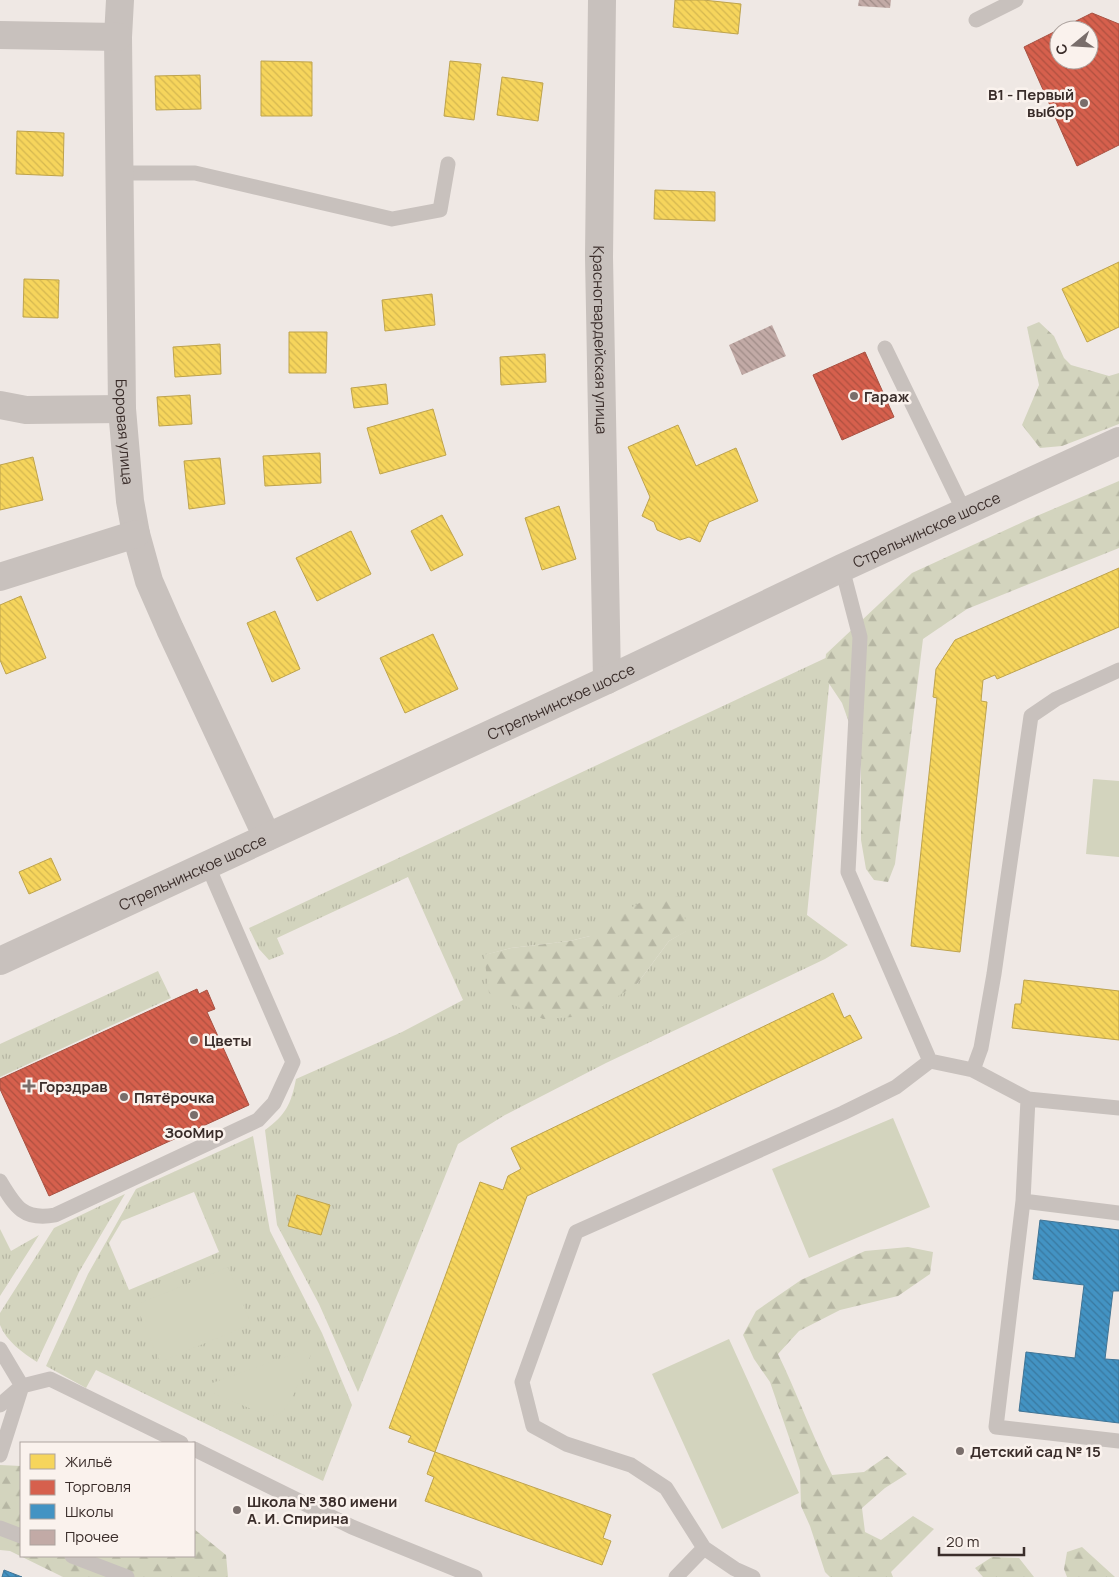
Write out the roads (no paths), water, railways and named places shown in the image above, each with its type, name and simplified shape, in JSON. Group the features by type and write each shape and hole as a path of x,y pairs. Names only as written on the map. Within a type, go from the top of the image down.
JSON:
{"street":[{"name":"Боровая улица","path":"120,0 118,37 122,409 130,501 136,534 149,581 267,837"},
{"name":"Красногвардейская улица","path":"602,0 599,257 607,680"},
{"path":"0,35 118,37"},
{"path":"0,405 26,410 122,409"},
{"name":"Стрельнинское шоссе","path":"0,960 1119,441"},
{"path":"0,577 136,534"}],"lane":[{"path":"976,20 1016,0"},
{"path":"119,173 195,173 392,219 440,210 448,164"},
{"path":"885,348 964,512"},
{"path":"842,568 860,637 848,872 930,1061"},
{"path":"973,1070 981,1048 994,974 1032,716 1056,699 1119,670"},
{"path":"0,1181 11,1199 30,1216 43,1217 55,1215 258,1120 274,1103 293,1062 207,864"},
{"path":"753,1577 735,1570 704,1548 666,1488 631,1465 566,1444 533,1426 522,1382 576,1232 843,1113 896,1087 930,1061 973,1070 1028,1099 1119,1108"},
{"path":"1028,1099 1023,1201 996,1427 1119,1441"},
{"path":"1023,1201 1119,1213"},
{"path":"0,1349 22,1386 0,1455"},
{"path":"0,1405 22,1386 50,1379 179,1442"},
{"path":"195,1450 352,1528 475,1577"},
{"path":"0,1528 20,1536"},
{"path":"676,1577 704,1548"},
{"path":"75,1557 127,1577"}],"place":[{"name":"В1 - Первый выбор","path":"1084,103"},
{"name":"Гараж","path":"854,396"},
{"name":"Цветы","path":"194,1040"},
{"name":"Горздрав","path":"29,1086"},
{"name":"Пятёрочка","path":"124,1097"},
{"name":"ЗооМир","path":"194,1115"},
{"name":"Детский сад № 15","path":"960,1451"},
{"name":"Школа № 380 имени А. И. Спирина","path":"237,1510"}]}
